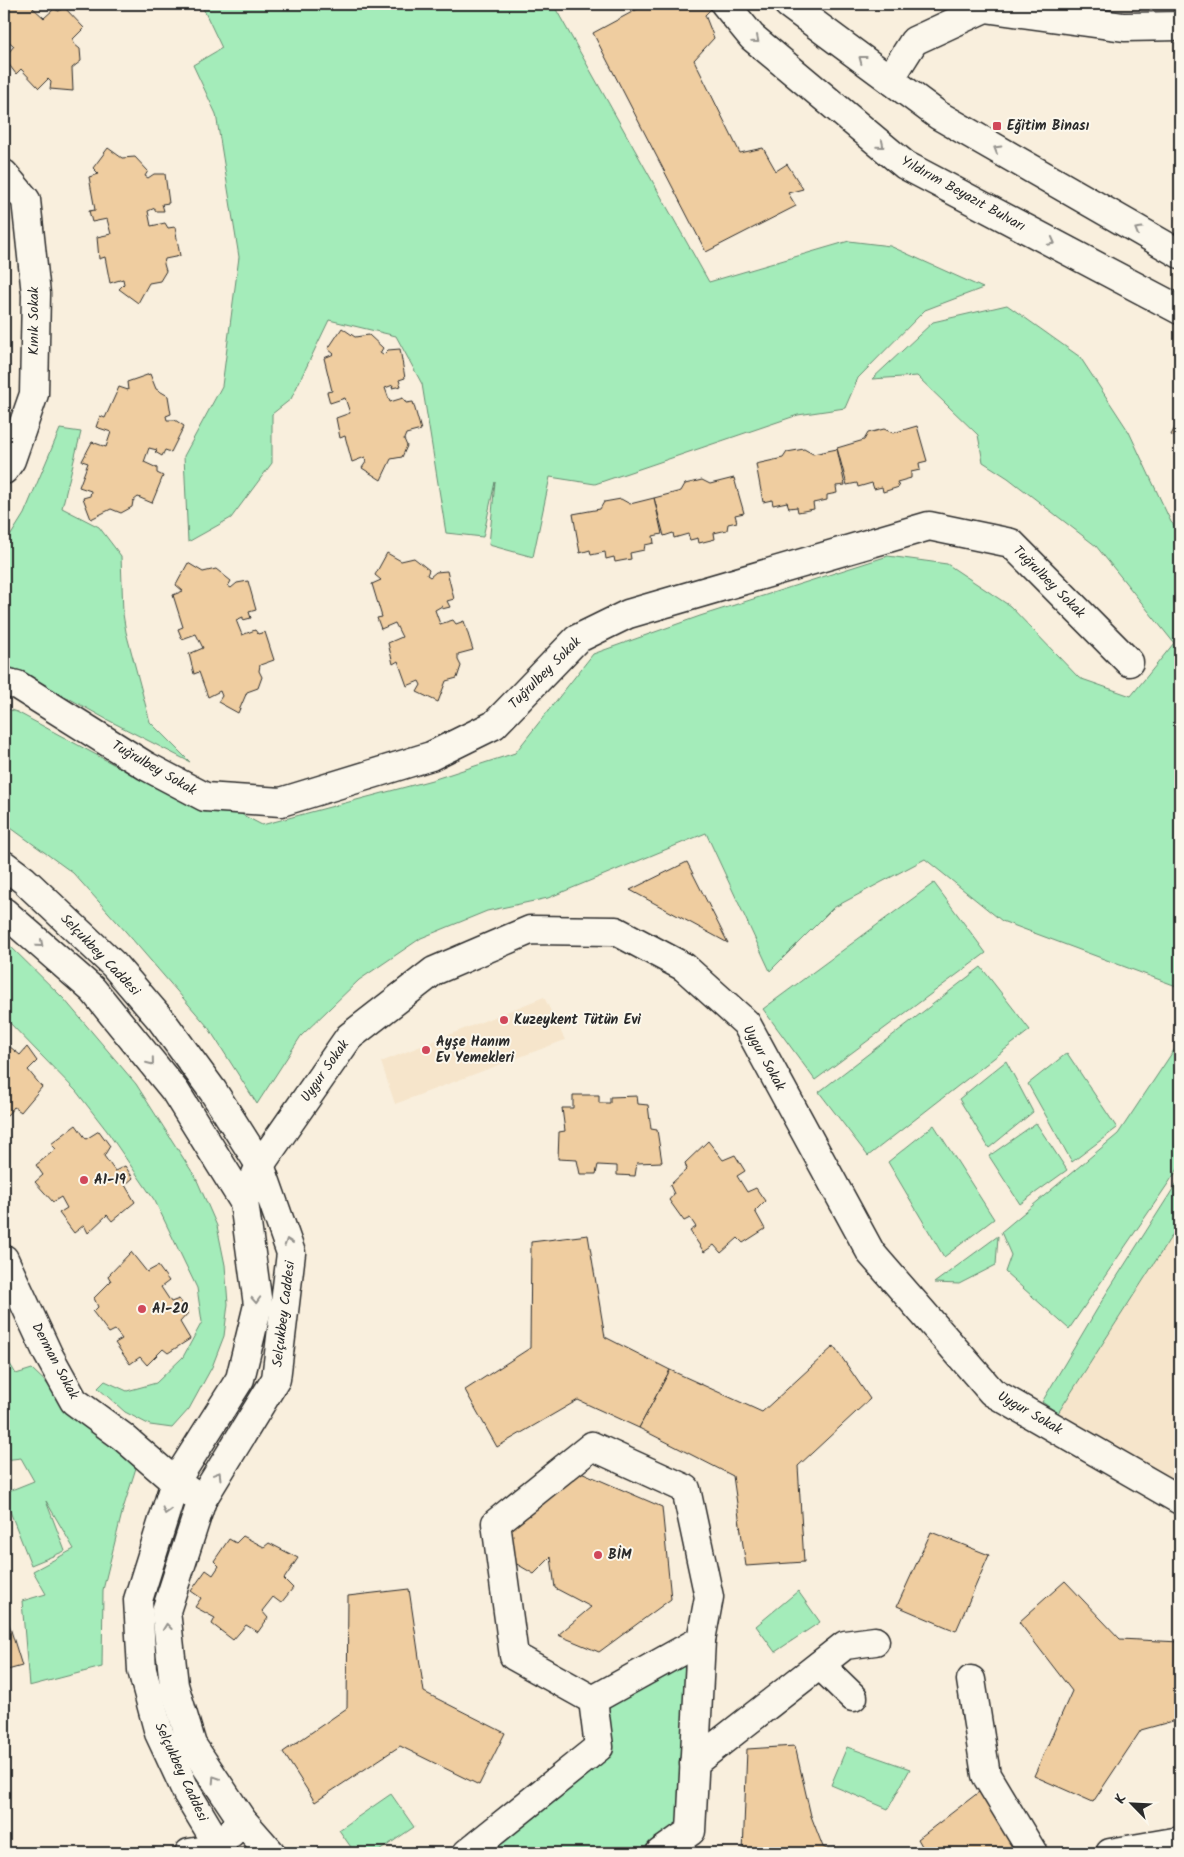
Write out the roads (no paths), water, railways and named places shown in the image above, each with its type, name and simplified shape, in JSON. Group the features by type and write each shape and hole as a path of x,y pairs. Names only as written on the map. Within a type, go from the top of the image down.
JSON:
{"street":[{"name":"Yıldırım Beyazıt Bulvarı","path":"725,4 752,37 905,165 1180,310"},
{"path":"788,4 938,115 1180,254"},
{"path":"890,79 914,42 985,8 1124,27 1180,26"},
{"name":"Kınık Sokak","path":"4,174 26,200 36,294 34,394 11,460 4,470"},
{"name":"Tuğrulbey Sokak","path":"4,682 17,685 146,766 205,797 281,802 431,756 494,725 577,639 628,614 929,526 1011,543 1129,662"},
{"name":"Selçukbey Caddesi","path":"4,865 24,880 114,965 162,1021 213,1091 260,1165 291,1253 276,1379 202,1500 166,1611 174,1685 192,1745 242,1820 271,1853"},
{"name":"Selçukbey Caddesi","path":"4,912 93,990 175,1091 244,1202 258,1305 240,1379 175,1482 138,1600 142,1670 159,1733 187,1793 221,1851"},
{"name":"Uygur Sokak","path":"244,1202 260,1165 349,1036 434,971 530,930 616,931 684,967 746,1023 871,1253 992,1392 1180,1500"},
{"name":"Derman Sokak","path":"4,1259 48,1354 74,1401 123,1437 175,1482 202,1500"},
{"path":"593,1700 514,1656 496,1523 592,1446 686,1489 709,1597 701,1640 691,1831 660,1853"},
{"path":"593,1700 701,1640"},
{"path":"694,1763 845,1645 875,1640"},
{"path":"820,1664 853,1697"},
{"path":"971,1680 986,1775 1034,1853"},
{"path":"471,1852 599,1747 593,1700"},
{"path":"189,1853 221,1851 242,1820"},
{"path":"1110,1853 1180,1841"}],"place":[{"name":"Eğitim Binası","path":"997,126"},
{"name":"Kuzeykent Tütün Evi","path":"504,1020"},
{"name":"Ayşe Hanım Ev Yemekleri","path":"426,1050"},
{"name":"A1-19","path":"84,1180"},
{"name":"A1-20","path":"142,1309"},
{"name":"BİM","path":"598,1555"}]}
